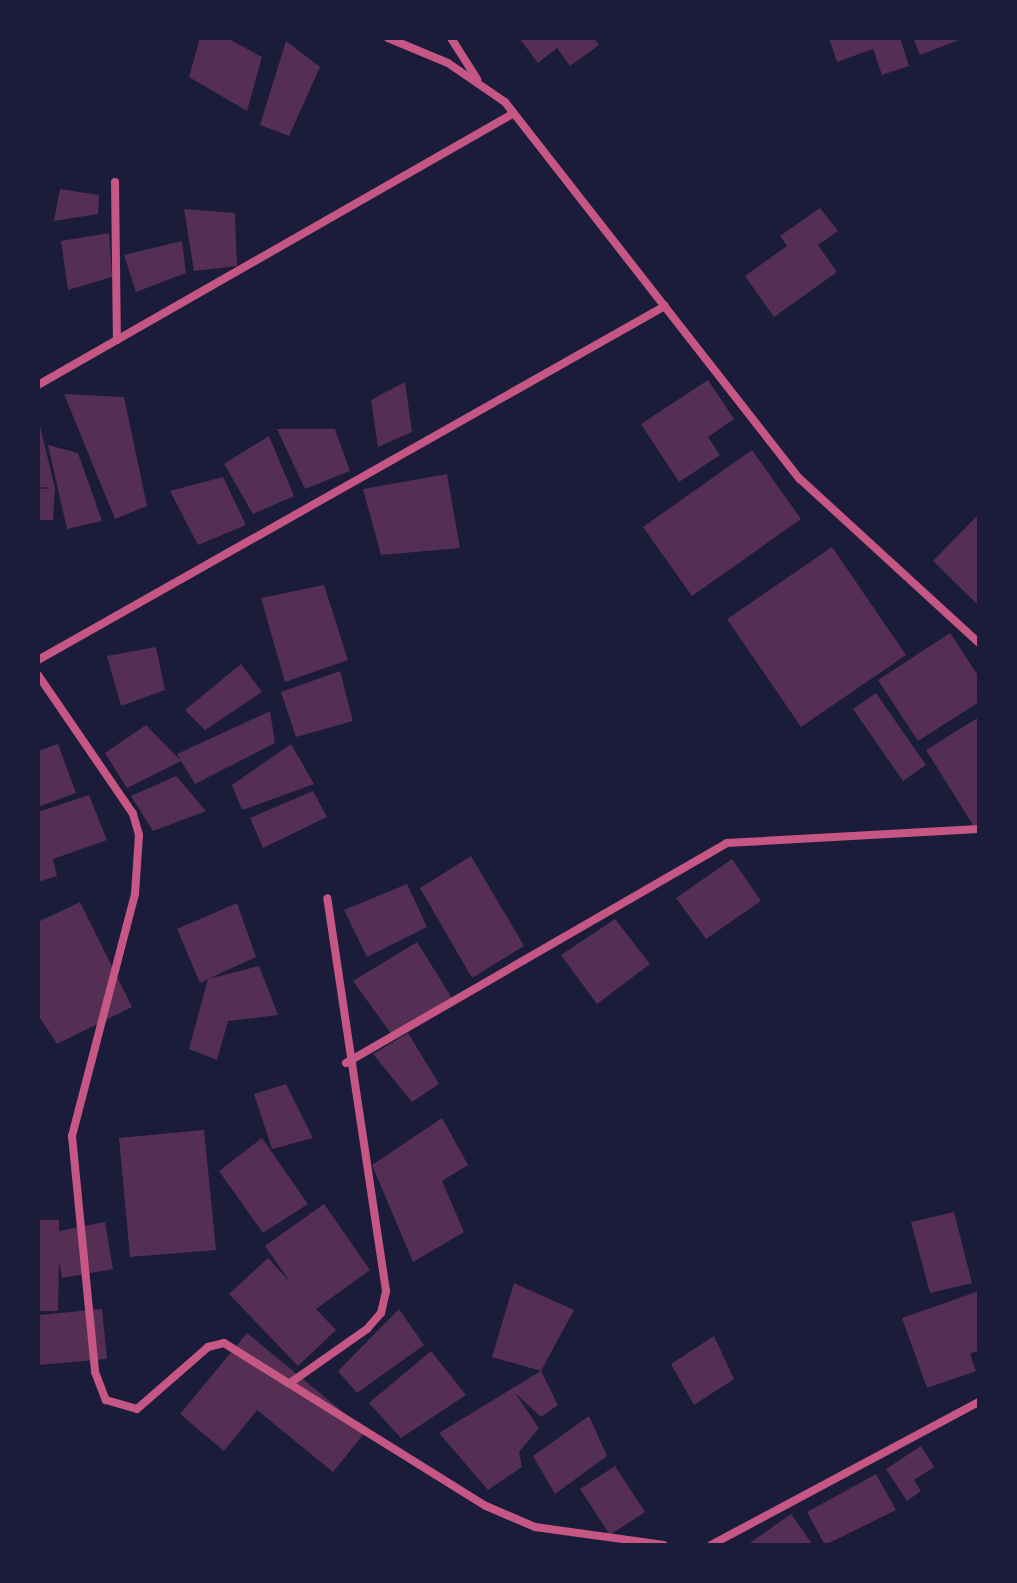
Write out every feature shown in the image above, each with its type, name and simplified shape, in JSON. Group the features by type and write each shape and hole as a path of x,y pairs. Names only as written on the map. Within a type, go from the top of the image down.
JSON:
{"street":[{"path":"388,38 477,79"},
{"path":"451,38 477,79 514,113 800,479 979,643"},
{"path":"38,385 514,113"},
{"path":"115,182 117,340"},
{"path":"38,660 665,306"},
{"path":"38,675 133,814 139,835 135,894 72,1136 100,1388 114,1406 137,1409 214,1343 290,1383 514,1519 664,1545"},
{"path":"346,1063 727,843 979,829"},
{"path":"290,1383 367,1329 381,1313 386,1291 386,1256 346,1063 327,898"},
{"path":"711,1545 979,1402"}],"building":[{"path":"200,38 227,38 262,57 247,111 189,77"},
{"path":"519,38 594,38 599,45 570,66 557,48 538,63"},
{"path":"829,38 900,38 909,66 882,75 873,49 837,62"},
{"path":"913,38 964,38 920,55"},
{"path":"286,41 320,67 289,136 260,125"},
{"path":"60,189 99,195 98,214 54,221"},
{"path":"820,208 838,231 818,245 837,272 774,317 745,276 787,246 780,236"},
{"path":"184,209 235,213 237,266 194,271"},
{"path":"109,233 112,277 68,290 61,241"},
{"path":"182,241 186,273 136,292 124,255"},
{"path":"708,380 734,419 708,437 720,455 679,482 641,424"},
{"path":"405,382 412,432 378,447 371,400"},
{"path":"64,394 124,397 147,506 115,519"},
{"path":"38,418 55,488 53,520 38,520 38,489 52,488 38,487"},
{"path":"277,429 335,429 350,471 305,489"},
{"path":"269,436 294,496 253,514 224,464"},
{"path":"48,445 78,453 102,521 67,529"},
{"path":"752,450 801,519 692,596 643,527"},
{"path":"447,474 460,548 381,555 363,489"},
{"path":"223,477 246,525 198,545 170,491"},
{"path":"979,514 979,602 977,604 933,561"},
{"path":"832,547 906,655 801,727 727,619"},
{"path":"324,585 348,660 285,682 261,598"},
{"path":"950,633 979,677 979,702 918,741 878,680"},
{"path":"156,647 165,690 121,706 107,656"},
{"path":"241,664 262,692 205,730 185,710"},
{"path":"340,671 353,721 296,737 281,692"},
{"path":"876,693 926,765 903,781 853,709"},
{"path":"270,711 275,743 195,784 177,754"},
{"path":"979,717 979,825 975,828 926,750"},
{"path":"146,725 181,761 127,788 105,753"},
{"path":"58,744 76,793 38,807 38,751"},
{"path":"291,744 314,784 242,810 232,785"},
{"path":"176,776 206,811 153,831 131,796"},
{"path":"313,791 327,817 263,848 250,818"},
{"path":"89,795 107,840 53,859 57,876 38,882 38,812"},
{"path":"471,856 524,946 472,978 420,888"},
{"path":"732,859 761,901 706,939 676,898"},
{"path":"407,884 427,927 367,957 344,910"},
{"path":"80,902 132,1007 57,1044 38,1015 38,922"},
{"path":"237,903 256,957 200,983 177,929"},
{"path":"615,919 650,964 597,1004 561,955"},
{"path":"417,942 452,998 392,1035 353,981"},
{"path":"259,966 278,1015 228,1021 217,1060 189,1049 208,979"},
{"path":"408,1033 439,1084 412,1102 373,1054"},
{"path":"286,1084 313,1138 272,1149 254,1094"},
{"path":"442,1118 468,1165 442,1181 464,1232 413,1262 372,1165"},
{"path":"204,1130 216,1250 130,1257 119,1138"},
{"path":"262,1138 308,1204 263,1233 219,1171"},
{"path":"324,1204 370,1270 316,1309 336,1330 298,1366 229,1294 268,1258 291,1283 265,1246"},
{"path":"954,1212 972,1283 930,1293 911,1222"},
{"path":"38,1220 59,1220 59,1231 105,1222 113,1269 62,1278 59,1261 58,1311 38,1311"},
{"path":"514,1283 574,1310 541,1371 492,1357"},
{"path":"979,1291 979,1350 970,1354 976,1371 927,1388 902,1318"},
{"path":"102,1309 107,1359 38,1365 38,1315"},
{"path":"399,1309 424,1345 357,1393 338,1371"},
{"path":"247,1333 366,1431 333,1472 257,1410 224,1451 180,1414"},
{"path":"714,1336 734,1379 694,1405 671,1364"},
{"path":"431,1351 466,1395 401,1438 369,1403"},
{"path":"541,1371 558,1405 541,1417 515,1393 539,1428 519,1452 522,1467 488,1490 439,1433"},
{"path":"589,1416 607,1456 555,1494 533,1456"},
{"path":"921,1446 934,1467 914,1480 921,1491 907,1501 886,1469"},
{"path":"615,1466 645,1512 610,1535 580,1489"},
{"path":"876,1474 896,1510 825,1545 807,1512"},
{"path":"791,1514 813,1545 747,1545"}]}
